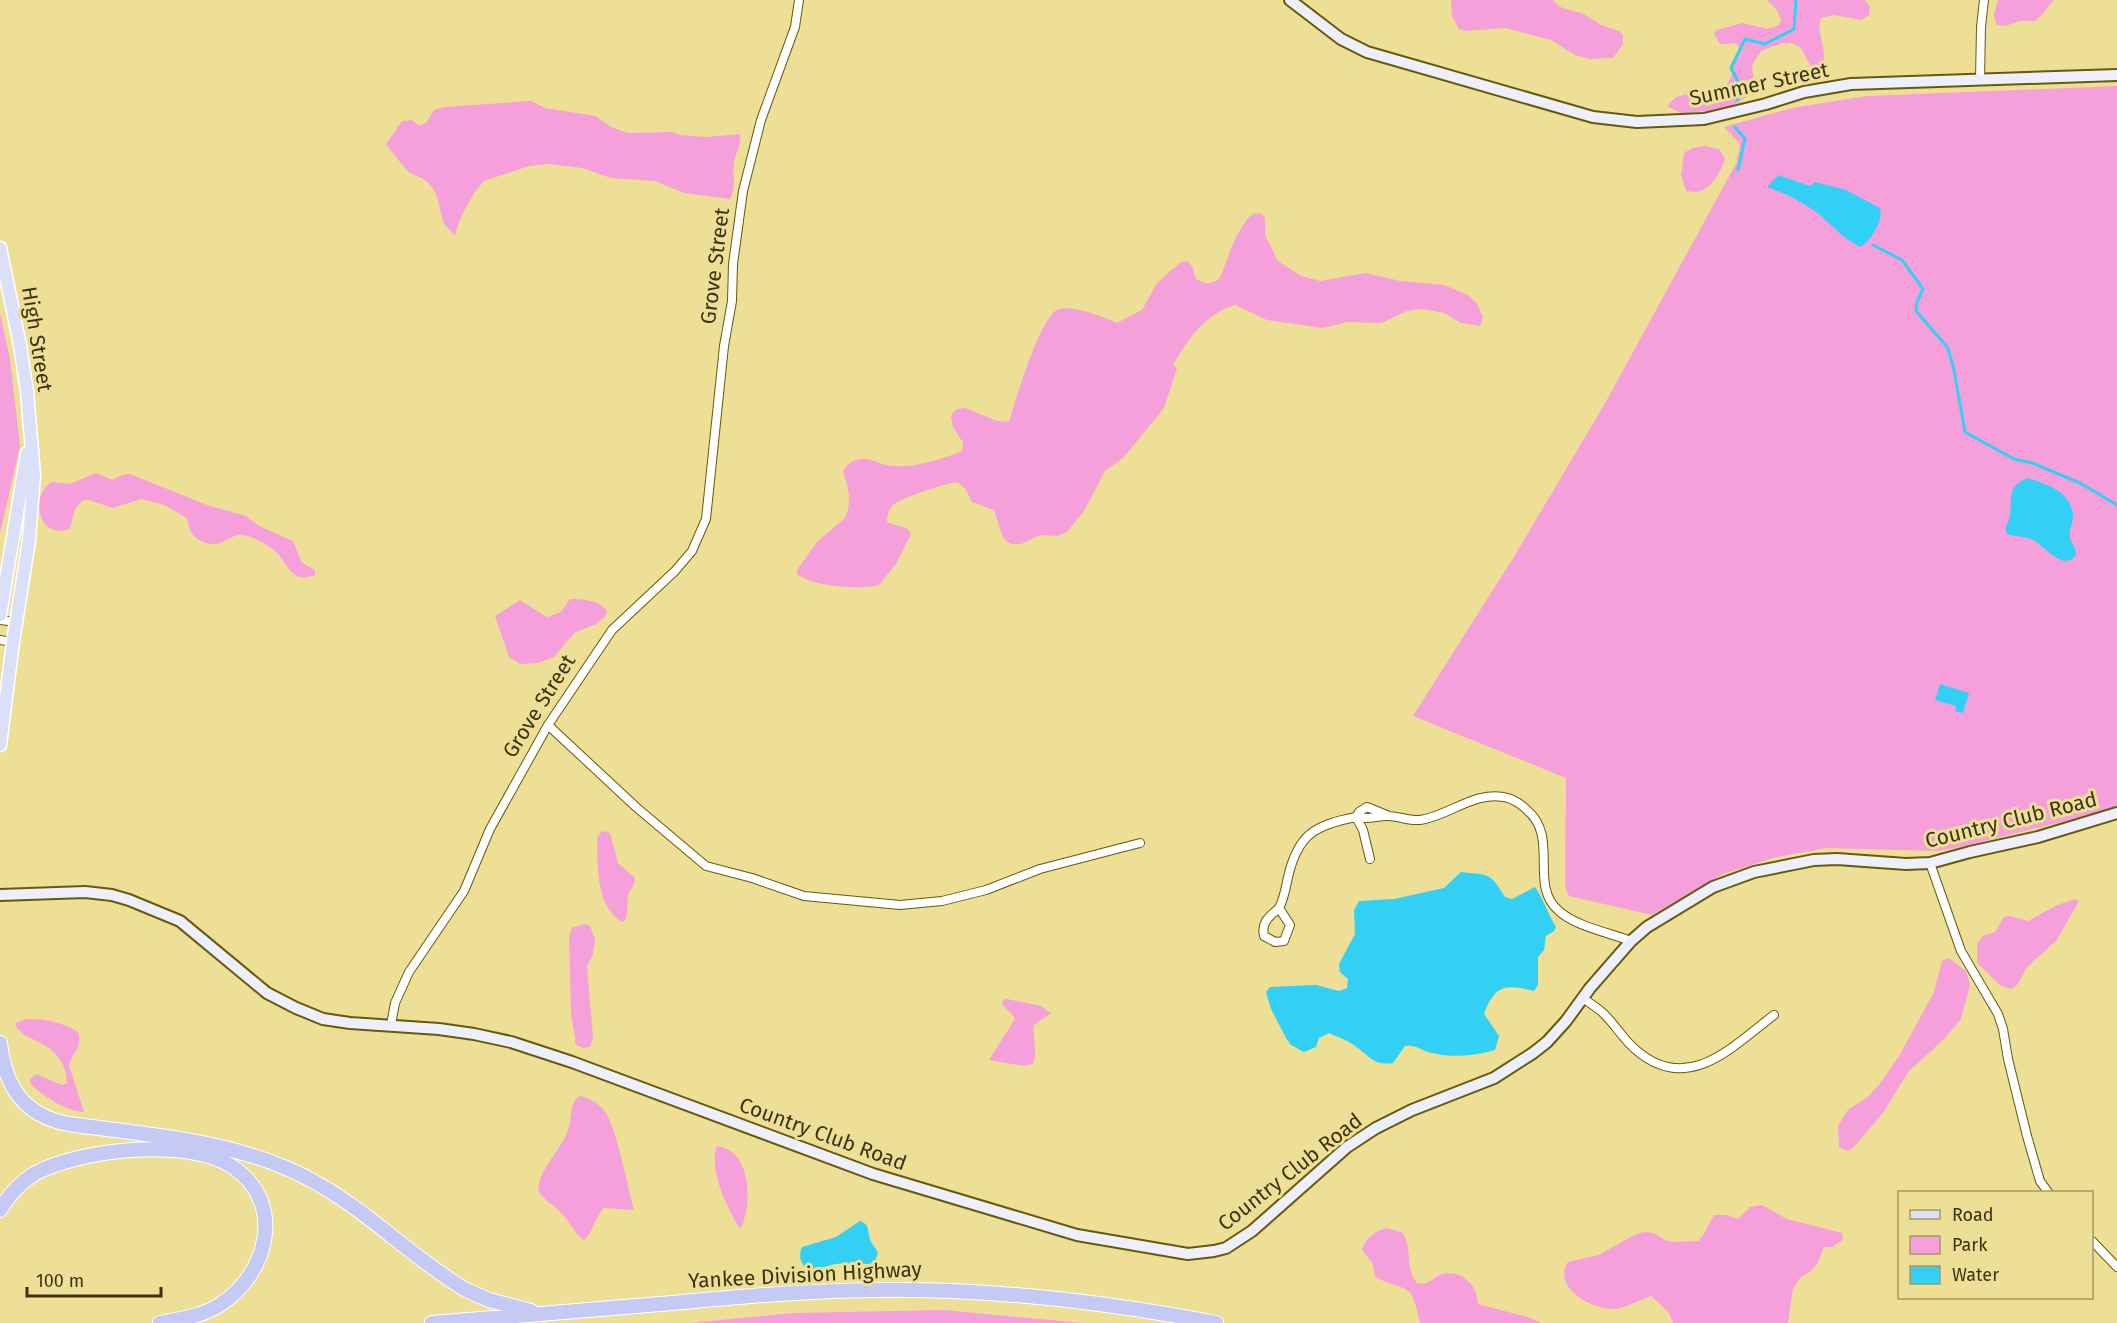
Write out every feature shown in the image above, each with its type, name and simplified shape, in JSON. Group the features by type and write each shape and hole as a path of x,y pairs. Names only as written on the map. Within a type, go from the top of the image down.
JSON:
{"highway":[{"path":"0,1043 4,1068 14,1090 29,1107 48,1118 68,1124 218,1145 280,1164 327,1190 466,1290 489,1300 542,1314"},
{"path":"0,1210 15,1190 33,1175 61,1163 100,1154 145,1150 185,1151 211,1156 233,1167 252,1186 263,1210 265,1236 259,1261 246,1282 222,1304 194,1316 160,1323"},
{"name":"Yankee Division Highway","path":"432,1323 777,1294 901,1290 1049,1298 1132,1308 1215,1323"}],"main road":[{"name":"High Street","path":"0,248 26,379 34,475 32,514 16,622 6,641 0,745"},
{"name":"High Street","path":"0,615 30,437"}],"street":[{"name":"Grove Street","path":"391,1025 395,1003 406,978 464,891 490,829 548,725 612,630 675,571 692,551 703,528 706,519 724,346 732,301 733,264 743,191 760,120 795,27 799,0"},
{"name":"Summer Street","path":"1290,0 1341,39 1367,52 1593,117 1637,122 1704,119 1804,92 1851,84 2117,75"},
{"path":"1980,80 1984,0"},
{"path":"0,579 11,551"},
{"path":"0,620 16,622"},
{"path":"548,725 636,807 706,866 752,878 804,896 900,905 942,901 986,890 1040,869 1140,843"},
{"path":"1356,817 1367,807 1389,816 1418,820 1488,796 1507,798 1520,805 1538,822 1545,844 1545,885 1558,911 1574,921 1631,941"},
{"name":"Country Club Road","path":"391,1025 474,1034 526,1046 873,1174 1077,1234 1188,1254 1214,1251 1226,1248 1252,1231 1347,1147 1376,1128 1412,1110 1494,1078 1533,1053 1547,1042 1566,1021 1607,967 1631,941 1647,927 1713,887 1754,872 1799,862 1837,859 1906,864 1930,863 2038,837 2117,813"},
{"path":"1279,908 1293,858 1304,839 1317,828 1330,822 1356,817 1368,820 1389,816"},
{"path":"1356,817 1363,830 1370,859"},
{"path":"1930,863 1961,951 1998,1014 2027,1136 2040,1181 2047,1191"},
{"path":"0,895 96,892 129,900 168,914 186,924 254,983 288,1005 332,1021 391,1025"},
{"path":"1583,998 1603,1013 1631,1045 1644,1056 1660,1065 1673,1068 1692,1068 1714,1060 1774,1015"},
{"path":"2093,1243 2117,1267"}],"green space":[{"path":"1451,0 1553,0 1560,7 1584,14 1601,25 1619,31 1623,35 1623,44 1613,58 1590,59 1575,55 1551,40 1505,28 1466,31 1459,29 1452,16"},
{"path":"1767,0 1864,0 1870,6 1869,15 1861,20 1834,15 1821,18 1820,30 1824,54 1822,68 1810,65 1801,48 1792,43 1782,43 1761,51 1752,65 1754,84 1748,96 1729,108 1683,114 1667,106 1676,97 1727,84 1732,75 1730,66 1740,49 1736,43 1720,44 1714,34 1716,30 1743,23 1767,29 1779,25 1781,20 1777,10"},
{"path":"1998,0 2054,0 2036,21 2020,21 2004,26 1996,24 1994,15"},
{"path":"2117,86 2117,808 1938,851 1827,848 1773,858 1723,874 1652,915 1569,896 1565,886 1566,778 1413,716 1515,555 1604,405 1737,162 1740,144 1724,127 1792,108 1867,96"},
{"path":"531,101 545,108 596,116 611,127 628,133 672,132 680,135 706,137 740,134 730,199 684,193 655,181 611,178 582,168 548,164 529,166 484,181 474,193 460,219 455,235 445,225 434,190 425,180 408,172 386,144 402,121 412,120 419,126 426,123 434,110 444,107"},
{"path":"1706,146 1719,149 1725,158 1721,168 1706,188 1696,192 1686,191 1681,175 1684,153 1692,148"},
{"path":"1256,213 1262,214 1265,218 1265,235 1278,261 1301,276 1320,281 1366,273 1400,281 1444,285 1468,295 1477,304 1483,317 1480,326 1461,323 1444,313 1423,309 1407,311 1381,323 1348,322 1323,328 1267,320 1235,305 1214,315 1191,337 1173,365 1177,368 1164,408 1123,458 1105,471 1084,511 1067,532 1057,536 1040,535 1021,544 1012,544 1002,535 994,510 972,502 964,488 956,482 914,495 891,507 887,522 908,529 911,534 896,564 879,585 860,587 825,585 797,574 797,570 817,542 845,518 849,495 843,472 850,463 865,459 889,466 910,466 938,460 962,451 963,442 952,422 953,412 965,408 997,421 1009,422 1037,341 1052,314 1065,308 1088,312 1117,323 1142,310 1157,283 1181,262 1187,261 1192,266 1196,279 1205,283 1214,282 1220,278 1244,223"},
{"path":"0,313 10,359 20,446 0,533"},
{"path":"96,473 112,480 130,474 207,505 246,516 259,526 293,541 302,563 315,570 315,575 300,577 295,575 275,551 264,543 245,535 238,535 216,544 203,542 193,535 187,518 164,505 141,499 113,508 83,500 75,509 70,529 59,531 50,528 40,514 39,505 45,488 52,482 70,484"},
{"path":"570,599 600,604 607,611 605,617 596,624 574,633 554,657 538,663 520,664 509,657 495,616 520,600 547,617 561,612"},
{"path":"602,831 610,833 618,863 635,878 628,896 626,917 622,922 613,915 602,896 598,872 597,838"},
{"path":"2074,899 2079,901 2056,941 2027,967 2017,985 2011,989 2000,985 1977,963 1977,943 1983,936 1995,932 2004,917 2010,916 2028,921 2055,906"},
{"path":"584,924 590,926 595,939 593,954 587,966 593,1038 590,1047 583,1048 575,1044 571,1015 569,935 572,928"},
{"path":"1949,958 1966,971 1970,985 1961,1019 1944,1039 1908,1072 1883,1113 1853,1148 1847,1151 1839,1147 1838,1126 1848,1110 1869,1096 1899,1056 1934,992 1942,961"},
{"path":"1003,1000 1041,1006 1051,1013 1034,1025 1033,1064 1023,1066 989,1060 1015,1019 1002,1005"},
{"path":"26,1019 53,1022 78,1032 78,1046 69,1065 84,1112 63,1106 31,1085 30,1079 36,1074 62,1085 67,1083 65,1069 59,1058 51,1050 18,1030 15,1023"},
{"path":"580,1096 599,1105 608,1117 617,1142 634,1210 604,1208 584,1240 538,1190 542,1174 568,1131 572,1107"},
{"path":"717,1146 729,1150 737,1157 743,1168 748,1194 747,1207 740,1229 725,1200 717,1177 715,1155"},
{"path":"1762,1205 1787,1219 1842,1233 1843,1240 1832,1247 1824,1247 1812,1270 1800,1278 1793,1288 1788,1323 1673,1323 1669,1313 1651,1296 1620,1308 1607,1309 1577,1296 1565,1281 1564,1272 1568,1262 1599,1255 1634,1235 1644,1232 1654,1233 1672,1242 1698,1241 1714,1215 1726,1215 1738,1219 1750,1207"},
{"path":"1387,1228 1403,1233 1408,1246 1411,1272 1417,1283 1429,1282 1443,1274 1457,1274 1472,1285 1478,1304 1531,1318 1541,1323 1420,1323 1411,1294 1402,1287 1375,1277 1373,1264 1362,1250 1365,1242 1371,1236"},
{"path":"944,1310 1082,1323 690,1323 793,1313"}],"water":[{"path":"1778,175 1810,186 1815,182 1846,190 1880,208 1881,213 1876,229 1861,247 1855,244 1809,208 1788,195 1767,187"},
{"path":"2027,478 2056,490 2071,506 2073,517 2070,538 2076,555 2071,560 2065,561 2053,556 2031,539 2007,534 2005,528 2009,521 2014,488"},
{"path":"1940,684 1969,693 1963,713 1955,711 1956,706 1935,700"},
{"path":"1461,872 1488,876 1496,883 1505,897 1512,899 1535,887 1556,927 1546,936 1544,950 1538,957 1538,985 1534,991 1509,987 1497,992 1488,1004 1484,1014 1499,1036 1495,1050 1456,1056 1405,1046 1393,1063 1386,1064 1376,1062 1349,1042 1329,1033 1319,1038 1316,1047 1304,1052 1291,1045 1271,1009 1266,992 1270,987 1316,985 1339,991 1347,988 1348,979 1340,972 1339,964 1355,934 1354,910 1359,901 1394,899 1444,888"},
{"path":"860,1221 867,1226 871,1241 878,1253 875,1261 870,1264 836,1264 815,1269 803,1264 800,1257 802,1247 836,1237"}],"waterway":[{"path":"1737,100 1741,87 1731,68 1745,39 1765,44 1794,29 1796,0"},
{"path":"1735,127 1745,139 1738,170"},
{"path":"1873,245 1902,260 1923,289 1916,311 1948,348 1965,432 2014,459 2032,463 2080,483 2117,505"}]}
